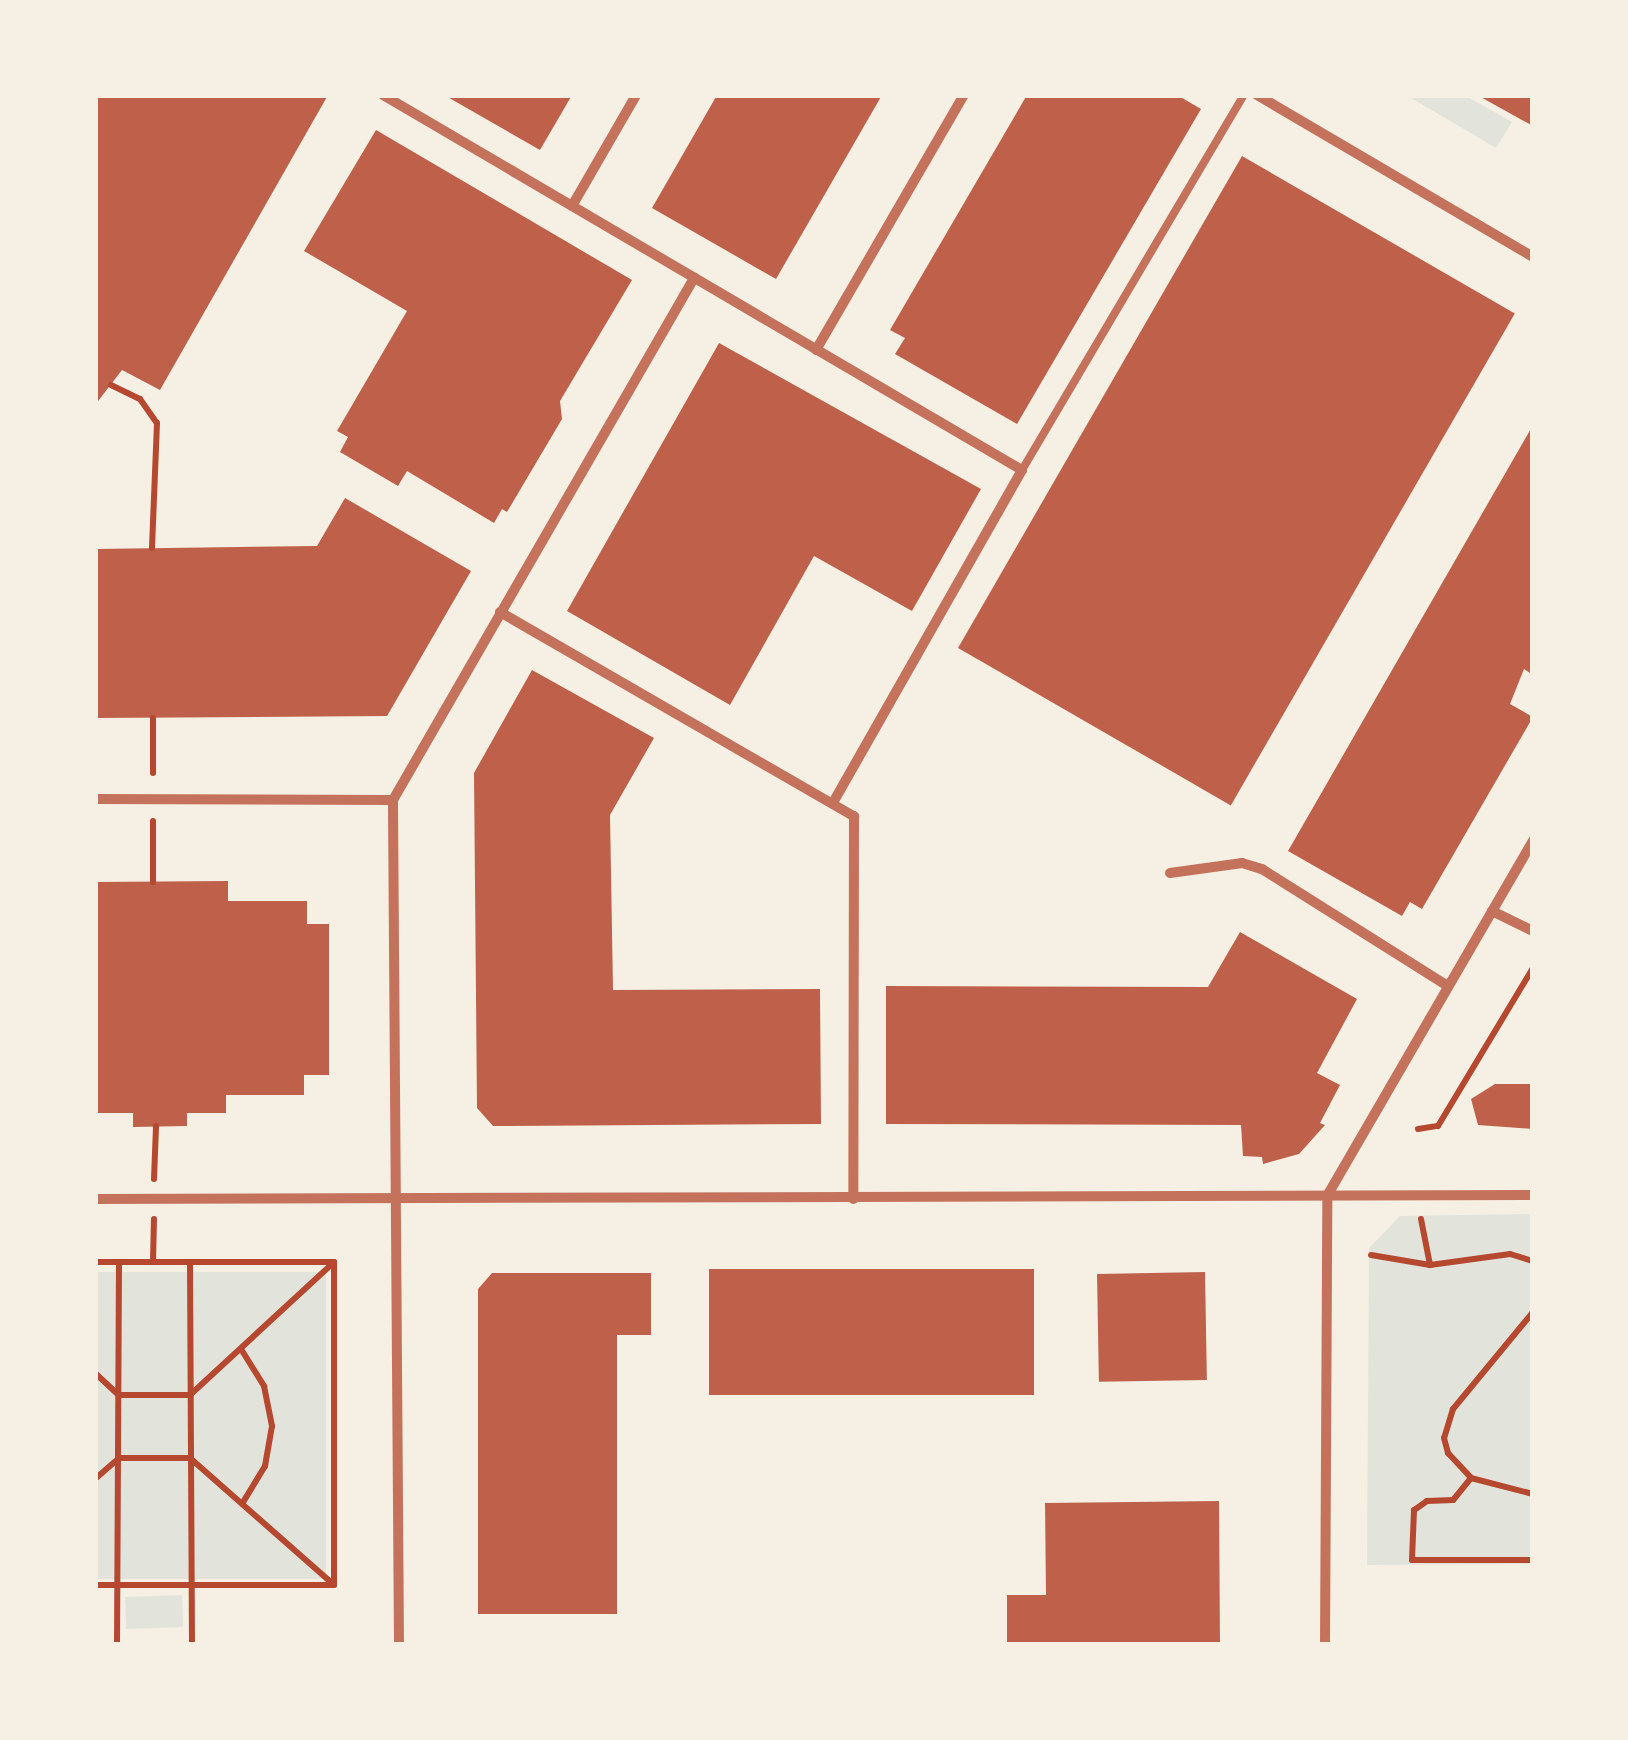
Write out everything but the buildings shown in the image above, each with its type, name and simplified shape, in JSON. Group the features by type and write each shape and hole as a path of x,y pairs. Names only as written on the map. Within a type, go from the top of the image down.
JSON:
{"street":[{"path":"383,95 1022,470 833,803"},
{"path":"572,206 636,95"},
{"path":"816,350 964,95"},
{"path":"1257,95 1533,256"},
{"path":"399,1645 392,800 694,278"},
{"path":"500,612 854,816 853,1199"},
{"path":"95,799 392,800"},
{"path":"1325,1645 1326,1196 1533,840"},
{"path":"1170,872 1242,863 1262,870 1448,986"},
{"path":"1492,910 1533,930"},
{"path":"95,1199 1533,1194"}],"lane":[{"path":"1022,470 1244,95"}],"path":[{"path":"111,385 140,399 158,423 152,548"},
{"path":"153,718 153,773"},
{"path":"153,820 153,882"},
{"path":"1418,1129 1438,1126 1533,968"},
{"path":"154,1179 156,1126"},
{"path":"153,1262 154,1218"},
{"path":"1421,1219 1430,1265"},
{"path":"1371,1255 1430,1265 1510,1254 1533,1261"},
{"path":"95,1262 334,1262"},
{"path":"117,1645 119,1262"},
{"path":"190,1262 192,1645"},
{"path":"95,1373 119,1394 190,1395 334,1262"},
{"path":"334,1262 334,1585"},
{"path":"1533,1312 1446,1424 1448,1453 1471,1478 1533,1494"},
{"path":"240,1349 264,1386 272,1426 265,1466 242,1504"},
{"path":"95,1479 119,1458 190,1458 334,1585"},
{"path":"1471,1478 1453,1500 1427,1501 1414,1510 1412,1560 1533,1560"},
{"path":"95,1585 334,1585"}],"shaded area":[{"path":"1406,95 1464,95 1512,122 1496,148"},
{"path":"1533,1214 1533,1564 1367,1565 1369,1248 1400,1216"},
{"path":"95,1272 326,1272 326,1579 95,1579"},
{"path":"182,1595 183,1627 126,1629 125,1597"}]}
